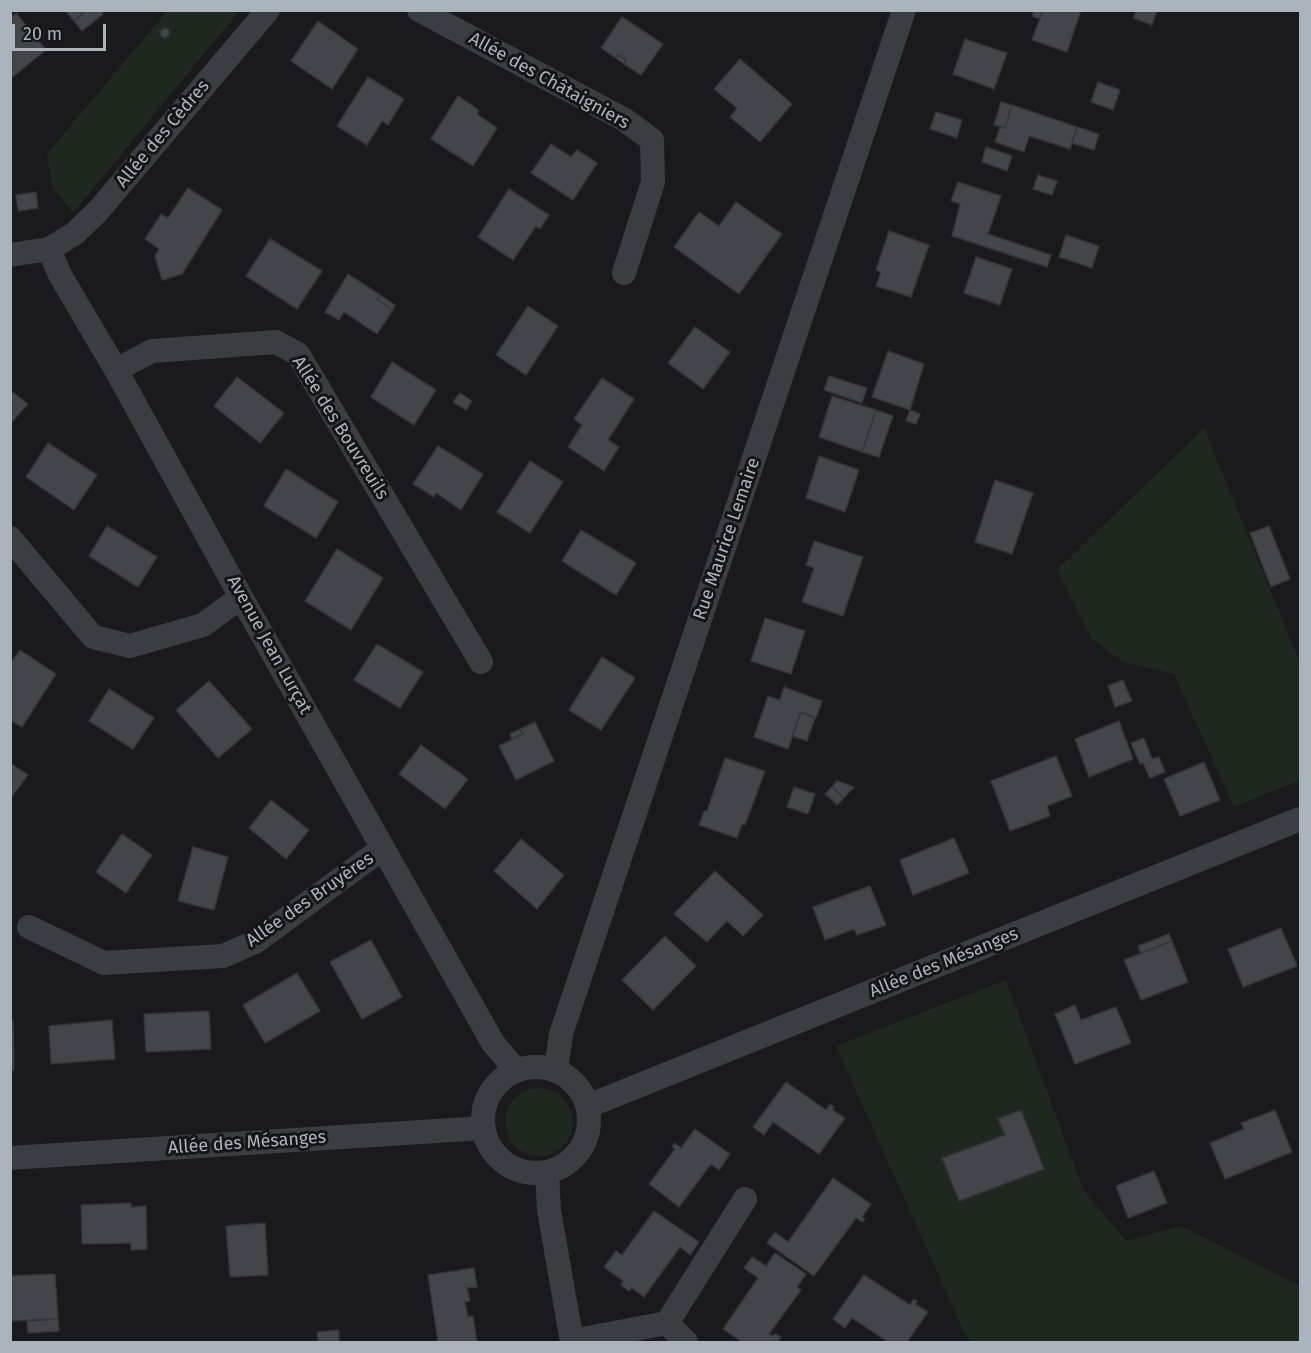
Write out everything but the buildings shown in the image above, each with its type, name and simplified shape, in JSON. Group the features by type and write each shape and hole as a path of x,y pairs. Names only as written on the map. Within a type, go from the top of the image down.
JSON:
{"street":[{"name":"Allée des Cèdres","path":"49,249 74,234 98,211 268,10"},
{"name":"Allée des Châtaigniers","path":"418,10 625,120 652,140 653,182 624,273"},
{"name":"Rue Maurice Lemaire","path":"556,1070 561,1034 904,10"},
{"path":"10,255 49,249"},
{"name":"Avenue Jean Lurçat","path":"49,249 60,275 116,369 493,1042 516,1070"},
{"name":"Allée des Bouvreuils","path":"116,369 152,351 276,342 298,354 481,662"},
{"path":"10,538 93,637 120,644 130,646 203,625 242,597"},
{"name":"Allée des Mésanges","path":"588,1106 1300,819"},
{"name":"Allée des Bruyères","path":"29,927 104,963 223,956 255,942 383,848"},
{"path":"543,1067 556,1070 570,1078 581,1091 588,1106 590,1123 585,1140 576,1155 563,1166 547,1172 530,1173 513,1168 489,1145 484,1128 484,1111 490,1094 501,1080 516,1070 543,1067"},
{"name":"Allée des Mésanges","path":"10,1158 484,1128"},
{"path":"547,1172 549,1210 572,1342 667,1323 745,1199"},
{"path":"667,1323 686,1342"}],"shaded area":[{"path":"167,11 239,11 73,213 53,188 47,154"},
{"path":"1204,428 1300,663 1300,780 1234,807 1174,674 1123,662 1092,639 1057,570"},
{"path":"1006,980 1083,1189 1126,1241 1181,1226 1300,1286 1300,1342 972,1342 964,1332 836,1046"},
{"path":"532,1088 546,1088 558,1093 568,1103 573,1122 568,1141 558,1151 546,1156 532,1156 520,1151 510,1141 505,1129 505,1115 510,1103 520,1093"}]}
